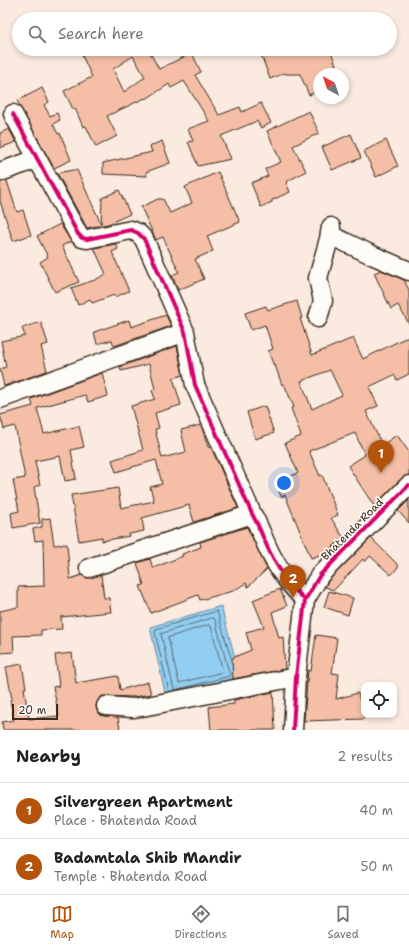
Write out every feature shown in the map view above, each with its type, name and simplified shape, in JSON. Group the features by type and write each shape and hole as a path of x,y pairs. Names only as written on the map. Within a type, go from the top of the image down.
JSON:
{"street":[{"path":"12,114 78,234 82,238 87,239 131,230 138,233 144,239 185,332 195,385 252,514 260,527 273,559 288,582 304,600"},
{"path":"0,172 37,159"},
{"path":"318,318 324,301 318,278 331,231 372,255 409,271"},
{"path":"0,399 185,332"},
{"name":"Bhatenda Road","path":"292,730 304,600 320,575 409,485"},
{"path":"89,568 252,514"},
{"path":"106,706 133,708 147,706 296,677"}],"water":[{"path":"221,606 242,683 167,701 150,627"}],"building":[{"path":"82,56 133,56 152,56 159,69 186,56 193,56 201,72 195,75 219,115 240,107 242,112 261,103 271,123 261,128 257,121 221,136 231,159 198,166 188,142 193,141 188,129 209,121 184,81 171,88 169,84 146,99 145,98 107,116 117,136 96,147 86,126 83,127 75,108 73,109 64,91 92,77","holes":["133,56 145,77 124,92 113,69"]},
{"path":"261,56 333,56 336,65 334,66 335,68 313,68 313,93 309,95 300,74 285,73 270,79"},
{"path":"42,88 49,102 44,105 50,116 57,113 60,120 53,124 58,134 60,133 71,160 54,168 17,101"},
{"path":"309,111 319,133 293,146 306,171 286,182 290,192 261,207 251,183 268,176 265,169 281,162 267,131"},
{"path":"9,129 16,142 0,148 0,133"},
{"path":"351,134 361,158 332,170 322,147"},
{"path":"386,140 398,166 376,177 364,151"},
{"path":"162,141 170,163 146,172 147,176 103,174 103,163 152,152 150,146"},
{"path":"77,170 101,224 102,198 119,190 130,214 108,224 87,228 57,173"},
{"path":"218,172 240,222 207,236 213,251 195,259 204,279 178,290 172,275 179,272 163,237 156,240 141,207 158,199 163,199 170,213 192,203 185,187"},
{"path":"7,181 17,212 23,210 31,235 13,241 0,201 0,182"},
{"path":"60,224 71,241 62,246 79,282 55,292 40,262 48,257 37,236"},
{"path":"116,244 118,249 112,252 129,291 115,297 114,295 92,303 90,299 78,305 71,288 95,280 106,274 94,248"},
{"path":"381,270 404,280 409,290 409,324 398,305 391,309 374,273"},
{"path":"297,301 302,318 300,318 312,355 353,338 363,359 409,336 409,374 397,380 394,375 369,387 378,406 366,411 382,445 397,435 409,452 409,475 402,478 374,506 348,466 365,455 355,433 309,451 320,476 322,475 338,515 331,518 343,537 328,552 311,558 285,495 281,497 276,482 298,473 285,443 301,436 291,408 294,407 284,384 282,385 268,351 273,349 265,325 251,330 245,313 266,306 268,310","holes":["330,370 342,395 312,409 301,381"]},
{"path":"166,315 171,326 114,346 112,340 97,344 94,332 129,320 131,327"},
{"path":"41,322 48,344 41,346 47,371 4,386 0,369 6,367 1,341 25,336 22,328"},
{"path":"177,346 183,375 173,378 181,405 155,413 159,428 155,429 162,458 186,452 181,430 201,425 208,447 211,447 238,508 194,522 189,505 142,518 144,531 129,534 129,536 102,541 102,537 79,541 71,495 118,488 121,508 154,501 150,487 162,484 156,460 116,472 112,460 143,450 131,406 155,399 152,390 155,389 149,364 121,371 120,367"},
{"path":"102,373 108,396 88,402 85,395 37,408 44,434 79,426 84,447 71,450 76,479 65,481 60,456 35,461 40,485 34,487 40,523 13,528 11,513 19,511 13,480 25,478 15,426 4,429 0,415 33,406 31,399"},
{"path":"265,406 274,433 255,439 247,412"},
{"path":"409,500 409,523 398,511"},
{"path":"50,518 54,545 67,544 70,579 82,575 87,578 101,575 104,598 109,598 111,612 61,617 62,629 41,630 41,635 13,636 14,652 0,653 0,611 18,607 18,587 44,586 43,540 35,541 33,529 42,527 42,519"},
{"path":"247,527 267,569 248,587 246,583 233,591 200,600 198,595 151,613 140,586 144,585 137,563 150,559 153,568 183,556 182,554 201,547 200,542"},
{"path":"371,538 399,566 391,575 370,556 365,562 363,559 334,590 325,587 328,581"},
{"path":"280,589 287,606 272,612 279,638 283,637 285,669 233,679 232,658 251,650 246,632 264,627 253,600"},
{"path":"329,591 353,598 348,615 324,607"},
{"path":"316,635 337,638 332,673 339,674 336,699 358,693 361,701 361,718 364,719 304,721 308,670 311,671"},
{"path":"72,653 76,683 118,676 120,690 148,682 151,694 133,697 102,696 98,700 96,706 97,711 100,715 118,717 120,730 3,730 2,722 14,720 6,667 22,664 29,719 59,716 53,687 59,686 55,655"},
{"path":"273,692 275,730 211,730 209,707 234,704 234,700"}],"cycle path":[{"path":"13,114 78,234 82,238 87,239 131,230 138,233 144,239 185,332 195,385 252,514 277,565 288,581 305,600"},
{"path":"293,730 296,677 305,600 320,575 409,485"}],"place":[{"name":"Silvergreen Apartment","path":"381,473"},
{"name":"Badamtala Shib Mandir","path":"293,598"}]}
